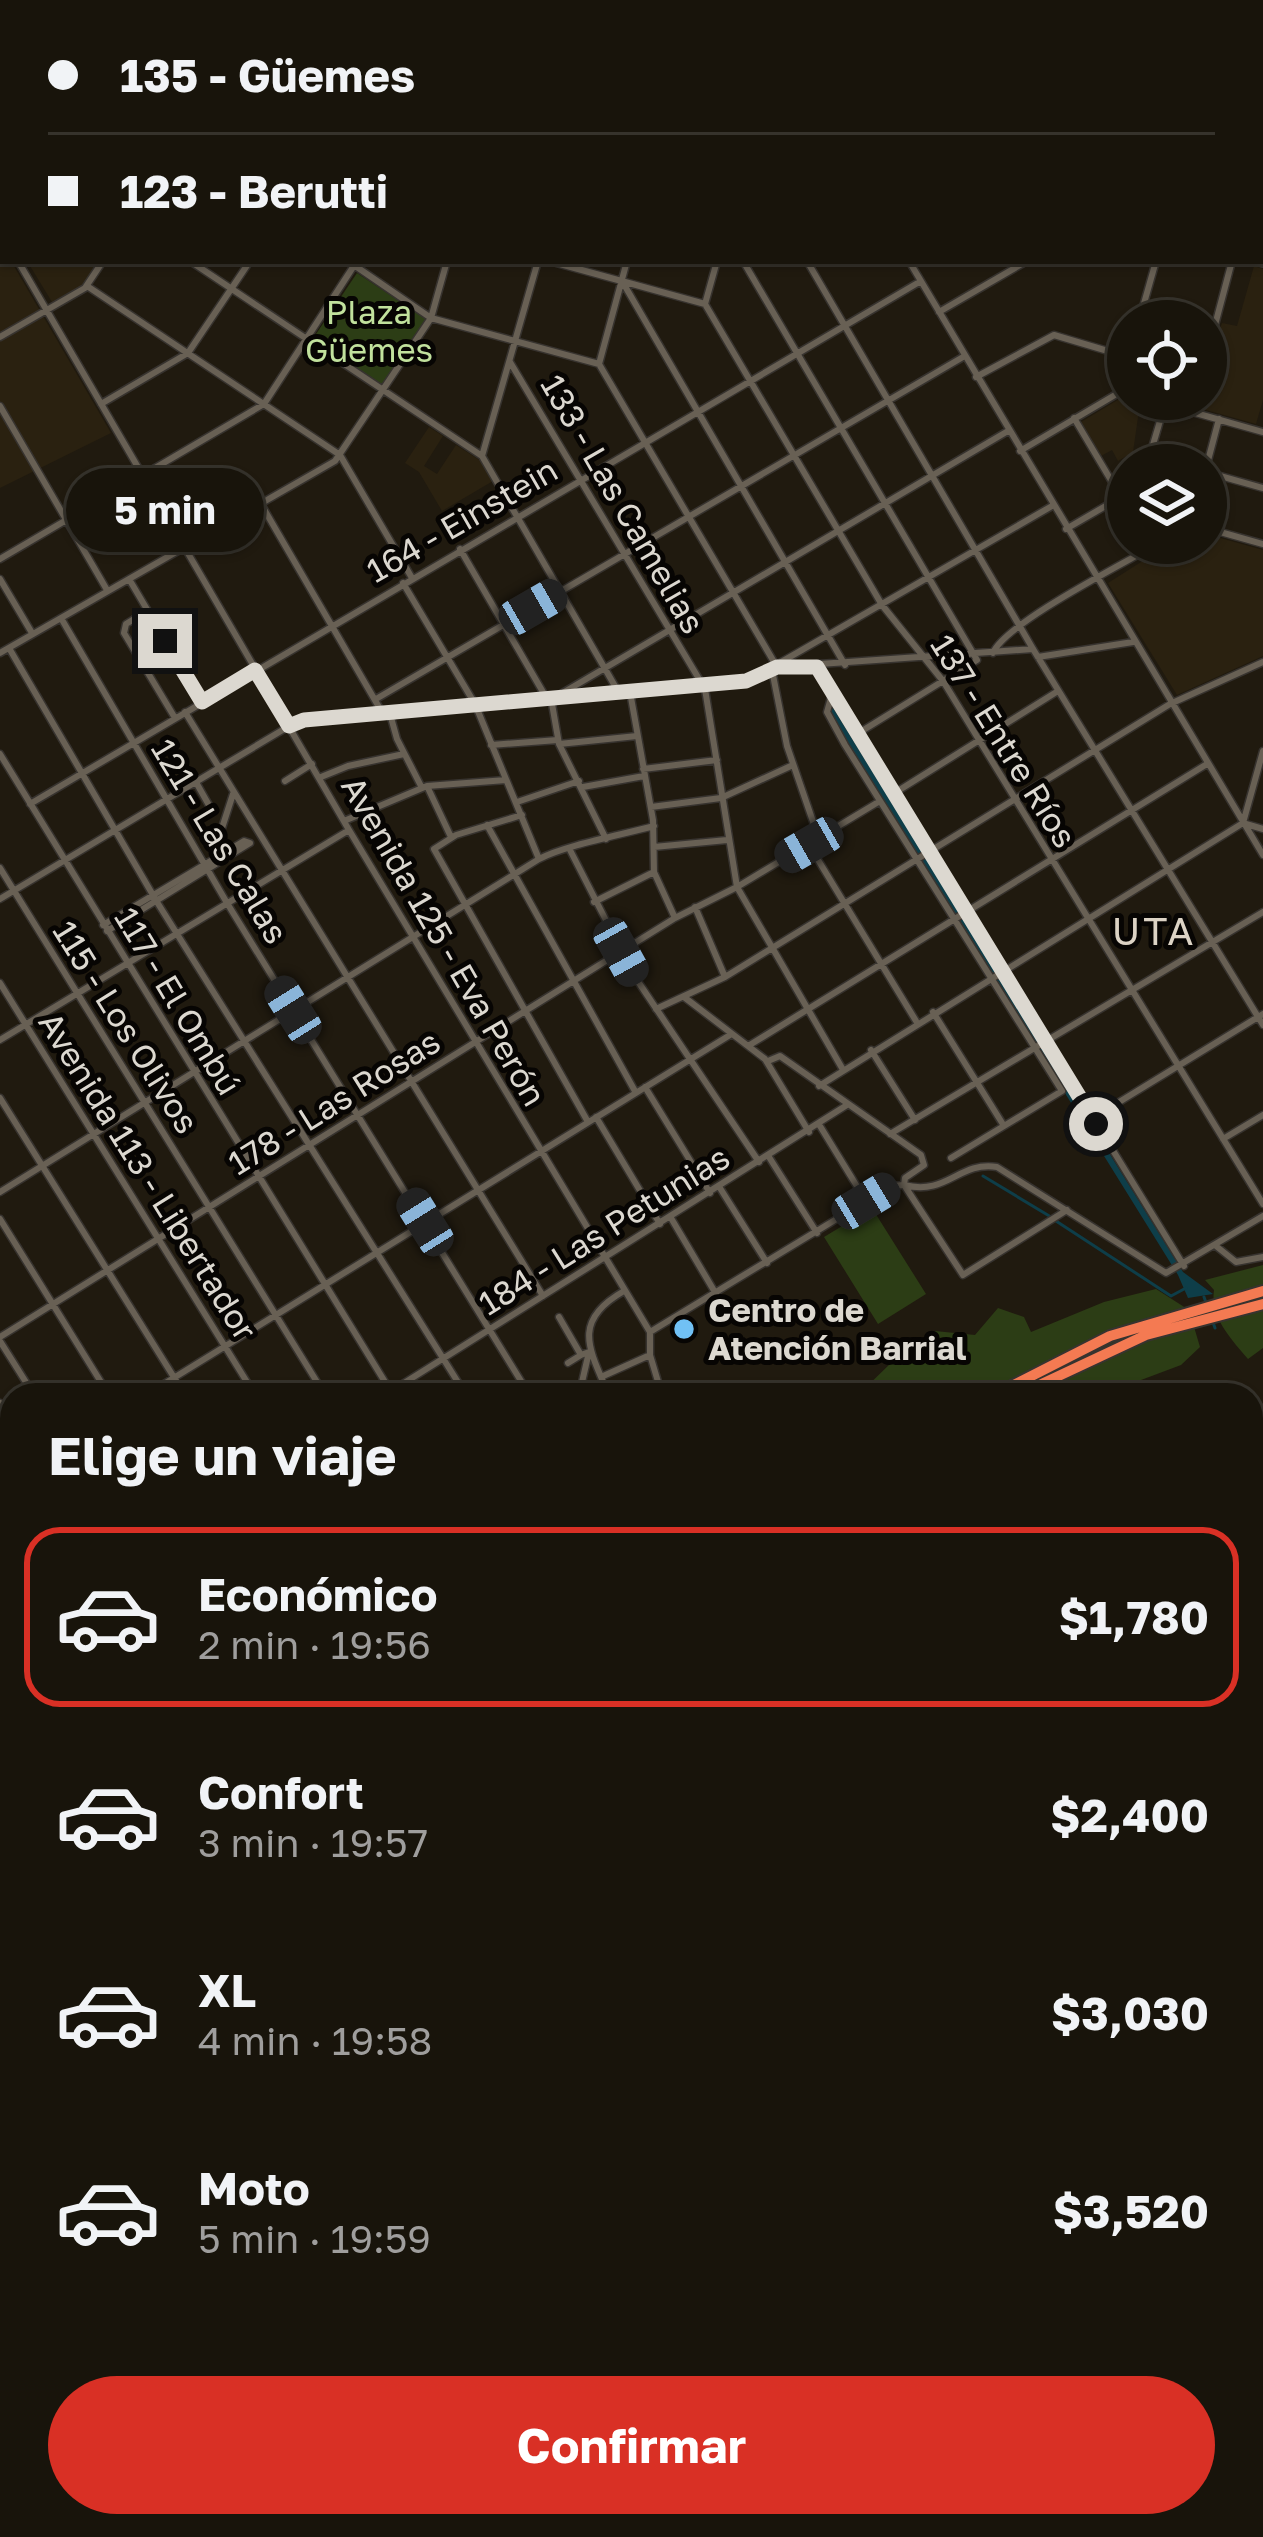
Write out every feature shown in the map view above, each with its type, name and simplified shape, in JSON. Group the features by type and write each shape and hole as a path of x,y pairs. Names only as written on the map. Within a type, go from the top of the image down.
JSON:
{"highway":[{"path":"1016,1383 1079,1349 1263,1291"},
{"path":"1215,1309 1263,1304"},
{"path":"1042,1383 1191,1315"}],"street":[{"name":"Avenida 125 - Eva Perón","path":"20,264 349,830 650,1332"},
{"path":"0,337 87,286 102,264"},
{"path":"194,264 482,456 619,693"},
{"path":"101,404 188,353 248,264"},
{"path":"0,559 264,404 353,264"},
{"path":"357,264 431,318 599,364 775,669 793,764 819,838"},
{"path":"0,653 340,455 431,318 446,264"},
{"path":"482,456 537,264"},
{"path":"560,264 705,304 716,264"},
{"path":"599,364 626,264"},
{"path":"744,264 928,577 982,655"},
{"path":"809,264 1058,691 1261,1019 1093,1118"},
{"path":"911,264 1263,855"},
{"path":"939,312 1023,264"},
{"path":"1145,300 1155,264"},
{"path":"1219,300 1231,264"},
{"path":"622,281 845,665"},
{"name":"164 - Einstein","path":"30,804 921,281"},
{"path":"87,286 340,455 412,578"},
{"name":"137 - Entre Ríos","path":"705,304 882,605 943,681 1263,1204"},
{"path":"976,377 1054,335 1107,352"},
{"path":"376,699 964,356"},
{"name":"133 - Las Camelias","path":"510,362 703,686 737,887 842,1068"},
{"path":"1019,451 1107,402"},
{"path":"0,406 107,590"},
{"path":"1075,418 1107,468"},
{"path":"1222,420 1263,432"},
{"path":"551,698 1008,431"},
{"path":"1227,477 1263,488"},
{"path":"261,502 387,714 404,754 452,837"},
{"path":"1066,529 1107,505"},
{"path":"0,899 299,721 746,681 775,669 1052,506"},
{"path":"1227,534 1263,544"},
{"path":"460,549 551,698 558,742 605,838"},
{"path":"857,734 1123,564"},
{"path":"0,579 32,634"},
{"path":"129,579 202,702"},
{"path":"403,583 475,704 539,860"},
{"path":"147,611 124,630 175,718"},
{"name":"121 - Las Calas","path":"61,618 227,903 523,1383"},
{"path":"775,669 1036,653 1133,642"},
{"path":"9,648 155,899 458,1383"},
{"path":"656,1009 771,950 1170,704 1263,662"},
{"path":"817,667 893,794 955,919 1093,1118 1183,1266"},
{"path":"893,794 1058,691"},
{"path":"630,692 654,826 654,872 675,918"},
{"path":"832,694 827,712 880,801 965,913 996,974"},
{"path":"184,712 542,1296"},
{"path":"491,746 637,736"},
{"path":"819,1086 1243,823 1263,751"},
{"name":"117 - El Ombú","path":"0,754 383,1383"},
{"path":"320,778 348,766 404,754"},
{"path":"517,802 581,784 717,760"},
{"path":"285,781 312,764"},
{"path":"651,807 721,798 793,764"},
{"path":"748,1046 1207,764"},
{"path":"344,821 424,787 506,781"},
{"path":"196,783 210,807"},
{"path":"222,828 232,794"},
{"name":"178 - Las Rosas","path":"0,1339 675,918 737,887 880,801"},
{"path":"522,815 434,847 592,1120 660,1225"},
{"path":"1243,823 1263,829"},
{"path":"487,825 636,1093"},
{"path":"0,1192 515,873 559,849 654,826"},
{"path":"0,1040 349,830"},
{"path":"654,847 727,840"},
{"path":"105,928 250,843 244,841 207,868"},
{"path":"809,845 916,1022"},
{"path":"570,850 621,952 759,1162"},
{"name":"115 - Los Olivos","path":"0,868 318,1383"},
{"path":"595,902 654,872"},
{"path":"695,907 725,977"},
{"path":"890,1134 978,1086 1263,912"},
{"name":"Avenida 113 - Libertador","path":"0,982 247,1383"},
{"path":"684,998 767,1061 809,1132"},
{"path":"933,1012 1004,1126"},
{"path":"166,1383 730,1035"},
{"path":"951,1158 1062,1091 1042,1047"},
{"path":"872,1050 915,1120"},
{"path":"767,1061 778,1055 925,1159 905,1178 904,1185 963,1275 1067,1210"},
{"path":"645,1087 710,1193"},
{"path":"0,1097 177,1383"},
{"name":"184 - Las Petunias","path":"407,1383 847,1106"},
{"path":"1223,1139 1263,1115"},
{"path":"820,1126 866,1201"},
{"path":"769,1157 818,1233"},
{"path":"658,1383 650,1355 650,1332 895,1184 937,1188 974,1167 991,1165 1158,1271 1174,1272 1263,1216"},
{"path":"720,1187 767,1263"},
{"path":"671,1218 716,1294"},
{"path":"0,1219 102,1383"},
{"path":"1216,1246 1236,1262 1263,1257"},
{"path":"581,1383 591,1321 602,1305 624,1291"},
{"path":"560,1317 604,1383"},
{"path":"0,1339 27,1383"},
{"path":"568,1363 585,1353"},
{"path":"601,1377 650,1355"}],"shaded area":[{"path":"0,264 13,264 111,433 0,488"},
{"path":"29,264 97,264 84,284 52,302"},
{"path":"1254,266 1263,269 1263,400 1256,424 1227,416 1227,324 1237,326"},
{"path":"1107,406 1107,420 1138,420 1134,444 1107,444 1107,453 1101,456 1081,422"},
{"path":"429,427 443,436 424,466 437,474 456,445 481,461 493,481 442,511 419,472 405,463"},
{"path":"1227,540 1263,550 1263,656 1177,695 1108,583 1138,564 1227,564"}],"green space":[{"name":"Plaza Güemes","path":"357,273 428,320 381,390 310,343"},
{"path":"872,1208 926,1294 878,1324 824,1237"},
{"path":"1263,1265 1263,1348 1248,1359 1223,1327 1214,1290 1205,1280"},
{"path":"1156,1289 1189,1310 1200,1347 1181,1365 1133,1383 870,1383 935,1331 975,1335 998,1308 1024,1317 1031,1332 1104,1302"}],"water":[{"path":"833,708 1183,1272 1213,1294 1188,1298 840,731"}],"waterway":[{"path":"983,1176 1051,1217"},
{"path":"1056,1221 1171,1296 1186,1288"},
{"path":"1204,1297 1215,1328"}],"place":[{"name":"Centro de Atención Barrial","path":"684,1329"}],"district":[{"name":"UTA","path":"1154,931"}],"route":[{"path":"165,641 202,702 255,670 289,726 304,720 746,681 777,667 817,667 1096,1124"}]}
